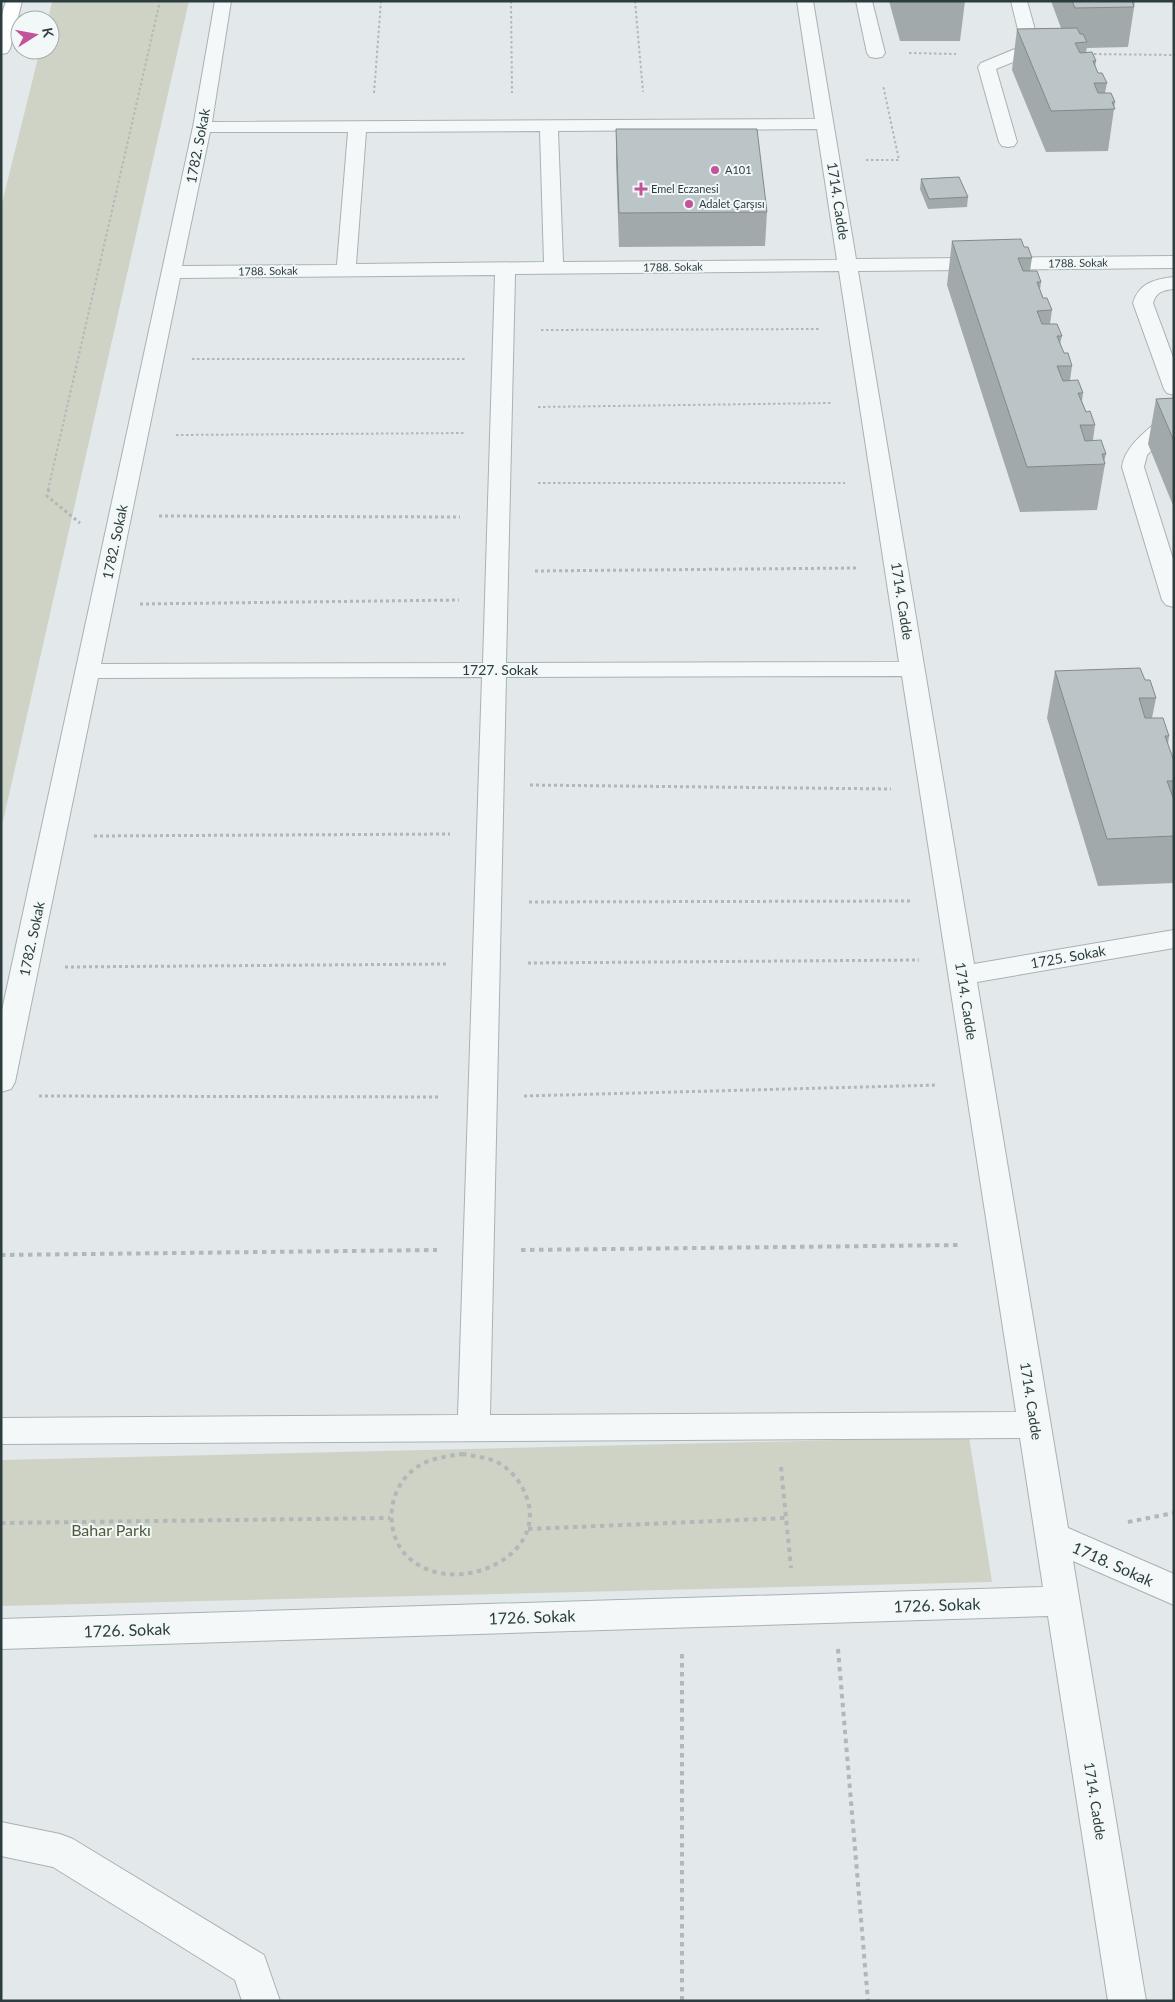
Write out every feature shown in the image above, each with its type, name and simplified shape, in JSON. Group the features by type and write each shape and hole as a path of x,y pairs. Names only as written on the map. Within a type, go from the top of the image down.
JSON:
{"main road":[{"path":"1,49 14,1"}],"street":[{"name":"1782. Sokak","path":"1,1082 202,127 223,1"},
{"name":"1714. Cadde","path":"805,1 1127,2001"},
{"path":"864,1 876,53"},
{"path":"1008,142 987,67 1031,48 1019,1"},
{"path":"202,127 825,124"},
{"path":"346,271 364,126"},
{"path":"549,126 554,269"},
{"name":"1788. Sokak","path":"172,272 1174,262"},
{"path":"474,1428 505,269"},
{"path":"1174,283 1161,284 1151,288 1144,295 1144,303 1174,389"},
{"path":"1174,417 1138,452 1134,458 1133,467 1174,600"},
{"name":"1727. Sokak","path":"88,671 913,670"},
{"name":"1725. Sokak","path":"962,975 1174,939"},
{"path":"1,1431 1035,1425"},
{"name":"1718. Sokak","path":"1053,1537 1174,1590"},
{"name":"1726. Sokak","path":"1,1634 1063,1601"},
{"path":"1,1839 60,1851 251,1968 261,2001"}],"path":[{"path":"80,523 47,496 160,1"},
{"path":"364,126 381,1"},
{"path":"511,1 513,126"},
{"path":"635,1 645,125"},
{"path":"831,161 899,160 876,53"},
{"path":"503,330 858,329"},
{"path":"153,359 503,359"},
{"path":"501,407 870,402"},
{"path":"137,436 501,432"},
{"path":"499,483 883,483"},
{"path":"120,516 499,517"},
{"path":"497,571 897,568"},
{"path":"102,605 496,600"},
{"path":"492,785 932,789"},
{"path":"53,836 490,834"},
{"path":"488,902 951,901"},
{"path":"777,1426 795,1609"},
{"path":"462,1454 483,1457 502,1464 517,1476 527,1493 530,1511 528,1529 519,1546 503,1560 484,1570 462,1575 441,1573 427,1568 404,1553 394,1536 390,1518 393,1499 396,1493 403,1481 419,1466 440,1457 462,1454"},
{"path":"1,1523 390,1518"},
{"path":"528,1529 786,1518"},
{"path":"834,1608 868,2001"},
{"path":"682,1613 682,2001"}],"green space":[{"path":"52,1 189,1 1,830 1,207 38,60 60,60 60,10 50,10"},
{"name":"Bahar Parkı","path":"969,1437 992,1582 1,1606 1,1460"}],"building":[{"path":"1072,1 1132,1 1134,7 1075,8"},
{"path":"1077,28 1087,42 1075,43 1080,53 1092,52 1096,61 1093,61 1098,73 1102,73 1107,83 1094,83 1098,93 1111,93 1115,102 1112,102 1115,109 1051,111 1017,29"},
{"path":"616,129 757,129 767,212 619,213"},
{"path":"959,177 968,197 929,199 921,179"},
{"path":"1021,239 1024,247 1028,247 1032,258 1018,258 1023,271 1037,271 1041,282 1037,282 1043,298 1047,298 1052,310 1037,311 1042,324 1057,324 1062,336 1057,336 1064,353 1068,353 1072,366 1057,366 1063,381 1078,380 1083,393 1078,393 1086,412 1090,411 1095,425 1080,425 1085,441 1101,440 1106,454 1102,454 1105,464 1027,467 952,241"},
{"path":"1174,398 1174,441 1156,399"},
{"path":"1140,668 1145,680 1150,680 1156,698 1139,698 1145,718 1163,718 1169,736 1165,736 1174,761 1174,781 1167,781 1174,800 1174,836 1107,839 1055,671"}],"place":[{"name":"A101","path":"715,170"},
{"name":"Emel Eczanesi","path":"641,189"},
{"name":"Adalet Çarşısı","path":"689,204"}]}
